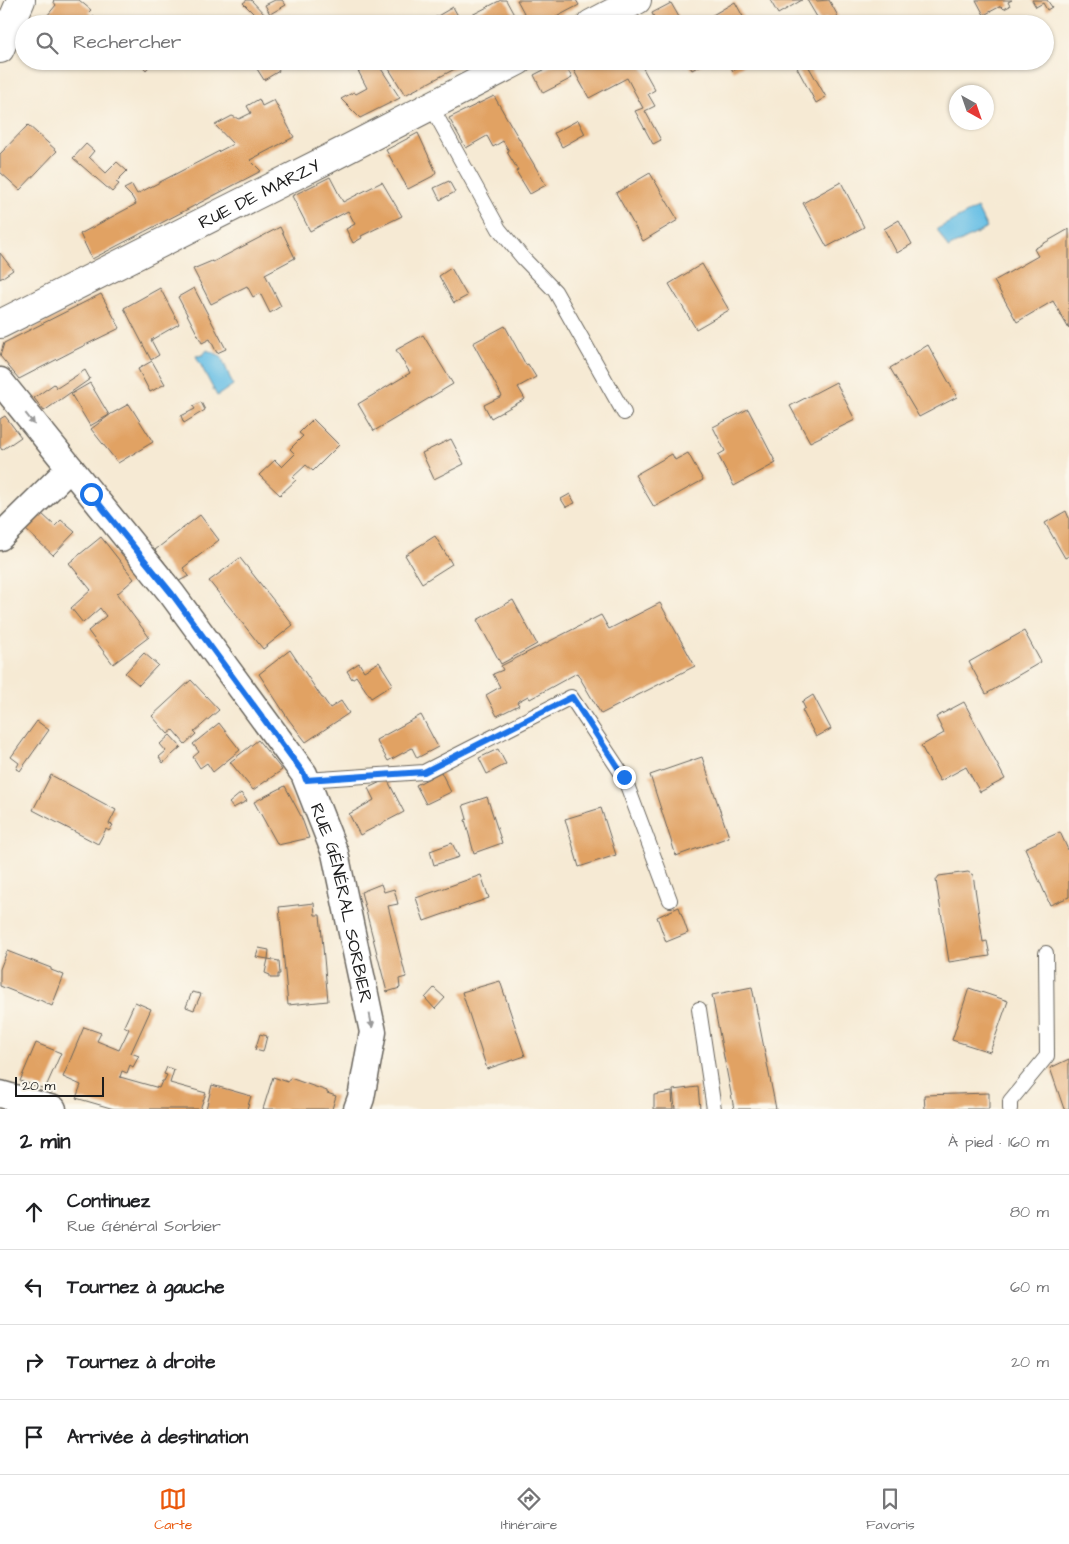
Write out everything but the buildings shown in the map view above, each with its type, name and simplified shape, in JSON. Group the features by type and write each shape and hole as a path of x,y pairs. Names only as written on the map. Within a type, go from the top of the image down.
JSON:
{"main road":[{"path":"0,49 21,0"},
{"path":"608,15 637,0"},
{"name":"RUE DE MARZY","path":"0,324 501,70"}],"street":[{"name":"RUE GÉNÉRAL SORBIER","path":"0,381 172,594 304,774 335,853 373,1032 361,1098 357,1109"},
{"path":"0,537 70,468"},
{"path":"0,1094 53,1109"}],"lane":[{"path":"431,106 498,229 555,291 624,413"},
{"path":"306,780 424,772 572,697 624,777 670,900"},
{"path":"1010,1109 1010,1101 1048,1056 1046,953"},
{"path":"699,1009 714,1109"}],"water":[{"path":"977,208 987,228 948,248 937,229"},
{"path":"207,350 221,356 233,385 217,396 196,356 203,355"}],"route":[{"path":"91,494 172,594 304,774 306,780 424,772 572,697 624,777"}]}
